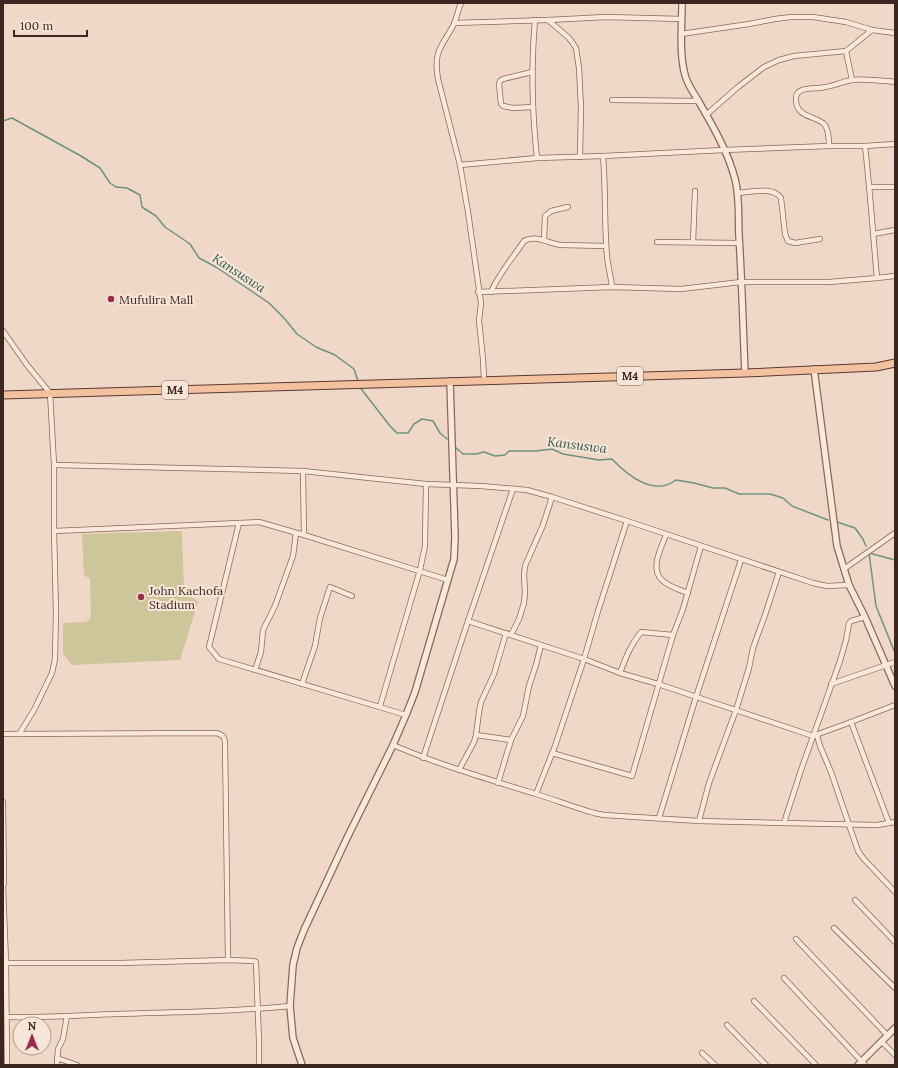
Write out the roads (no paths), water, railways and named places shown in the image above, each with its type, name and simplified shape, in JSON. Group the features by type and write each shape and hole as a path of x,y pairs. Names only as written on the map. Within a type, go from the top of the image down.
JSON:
{"main road":[{"name":"M4","path":"3,395 814,370 876,366 895,363"}],"street":[{"path":"461,3 454,23 438,49 436,64 438,79 460,166 468,212 480,303 479,321 484,380"},
{"path":"682,3 681,34 685,76 717,134 731,167 738,193 745,372"},
{"path":"454,23 606,17 682,19"},
{"path":"681,34 791,17 830,19 872,30 895,33"},
{"path":"535,20 532,50 532,72 537,158"},
{"path":"548,20 569,38 576,48 579,68 581,124 580,157"},
{"path":"706,115 748,79 779,60 794,56 846,51 872,30"},
{"path":"846,51 852,80"},
{"path":"532,72 503,79 499,84 501,104 503,106 513,108 533,107"},
{"path":"829,146 828,131 825,125 801,111 796,99 798,92 852,80 895,82"},
{"path":"612,100 699,101"},
{"path":"460,166 537,158 895,144"},
{"path":"865,146 870,187 872,234 878,278"},
{"path":"604,156 606,246 612,287"},
{"path":"870,187 895,187"},
{"path":"693,242 695,191"},
{"path":"738,193 766,191 778,194 781,198 785,234 788,241 795,243 820,239"},
{"path":"544,240 545,216 551,211 568,208"},
{"path":"872,234 895,230"},
{"path":"491,292 497,280 524,241 528,239 544,240 561,245 606,246"},
{"path":"657,242 739,242"},
{"path":"478,292 612,287 681,289 741,282 829,282 895,276"},
{"path":"3,331 27,365 50,393 54,465 56,612 54,666 37,704 19,734"},
{"path":"814,370 837,546 849,585 865,617 895,686"},
{"path":"302,1065 294,1038 290,1006 293,965 297,948 347,838 393,745 406,715 415,692 454,559 455,549 450,381"},
{"path":"54,465 303,471 426,484 532,491 820,585 849,585"},
{"path":"303,471 304,534"},
{"path":"380,706 420,570 425,546 426,484"},
{"path":"423,758 513,489"},
{"path":"511,635 519,619 524,602 525,566 543,525 552,497"},
{"path":"536,794 552,753 584,659 627,521"},
{"path":"54,531 259,522 304,534 448,580"},
{"path":"239,523 209,646 219,659 406,715"},
{"path":"255,670 261,652 263,630 275,606 293,556 296,533"},
{"path":"844,569 895,533"},
{"path":"666,535 656,571 662,581 672,587 688,593"},
{"path":"552,753 632,776 672,635 688,593 701,546"},
{"path":"659,818 696,697 741,560"},
{"path":"700,820 709,783 736,710 749,668 753,648 779,572"},
{"path":"302,684 315,646 320,618 330,587 352,596"},
{"path":"784,824 800,770 815,735 843,651 849,622 865,617"},
{"path":"468,621 541,644 620,673 815,735 895,705"},
{"path":"620,673 632,643 641,632 672,635"},
{"path":"459,770 474,742 481,702 494,674 506,633"},
{"path":"498,783 512,740 523,716 529,686 541,644"},
{"path":"832,684 895,662"},
{"path":"851,722 889,824"},
{"path":"3,734 217,733 223,736 225,742 228,960"},
{"path":"476,735 512,740"},
{"path":"815,735 831,772 858,851 895,892"},
{"path":"393,745 423,758 498,783 604,815 784,824 877,825 895,822"},
{"path":"3,802 3,884 6,963 7,1065"},
{"path":"855,900 895,942"},
{"path":"834,928 895,988"},
{"path":"796,939 888,1036"},
{"path":"6,963 120,963 252,960 256,962 259,1065"},
{"path":"784,978 862,1064 895,1028"},
{"path":"754,1001 816,1065"},
{"path":"7,1017 258,1010 290,1006"},
{"path":"57,1065 58,1049 63,1039 67,1016"},
{"path":"727,1025 766,1065"},
{"path":"882,1042 895,1055"},
{"path":"702,1053 715,1065"},
{"path":"57,1058 77,1065"}],"waterway":[{"name":"Kansuswa","path":"3,121 12,118 100,168 110,183 116,187 127,188 140,195 142,207 156,216 165,227 190,244 199,258 216,267 269,303 297,334 316,347 335,355 354,369 358,381"},
{"name":"Kansuswa","path":"360,387 397,433 408,433 414,424 422,419 433,421 440,433 447,439"},
{"name":"Kansuswa","path":"454,446 463,454 476,454 484,452 495,456 505,455 509,451 536,451 552,449 563,454 599,460 612,459 633,477 650,485 668,485 676,480 713,488 725,488 739,494 770,494 783,498 792,506 828,520"},
{"name":"Kansuswa","path":"837,522 855,528 866,546"},
{"path":"895,560 869,553 876,606 895,653"}],"place":[{"name":"Mufulira Mall","path":"111,299"},
{"name":"John Kachofa Stadium","path":"141,597"}]}
